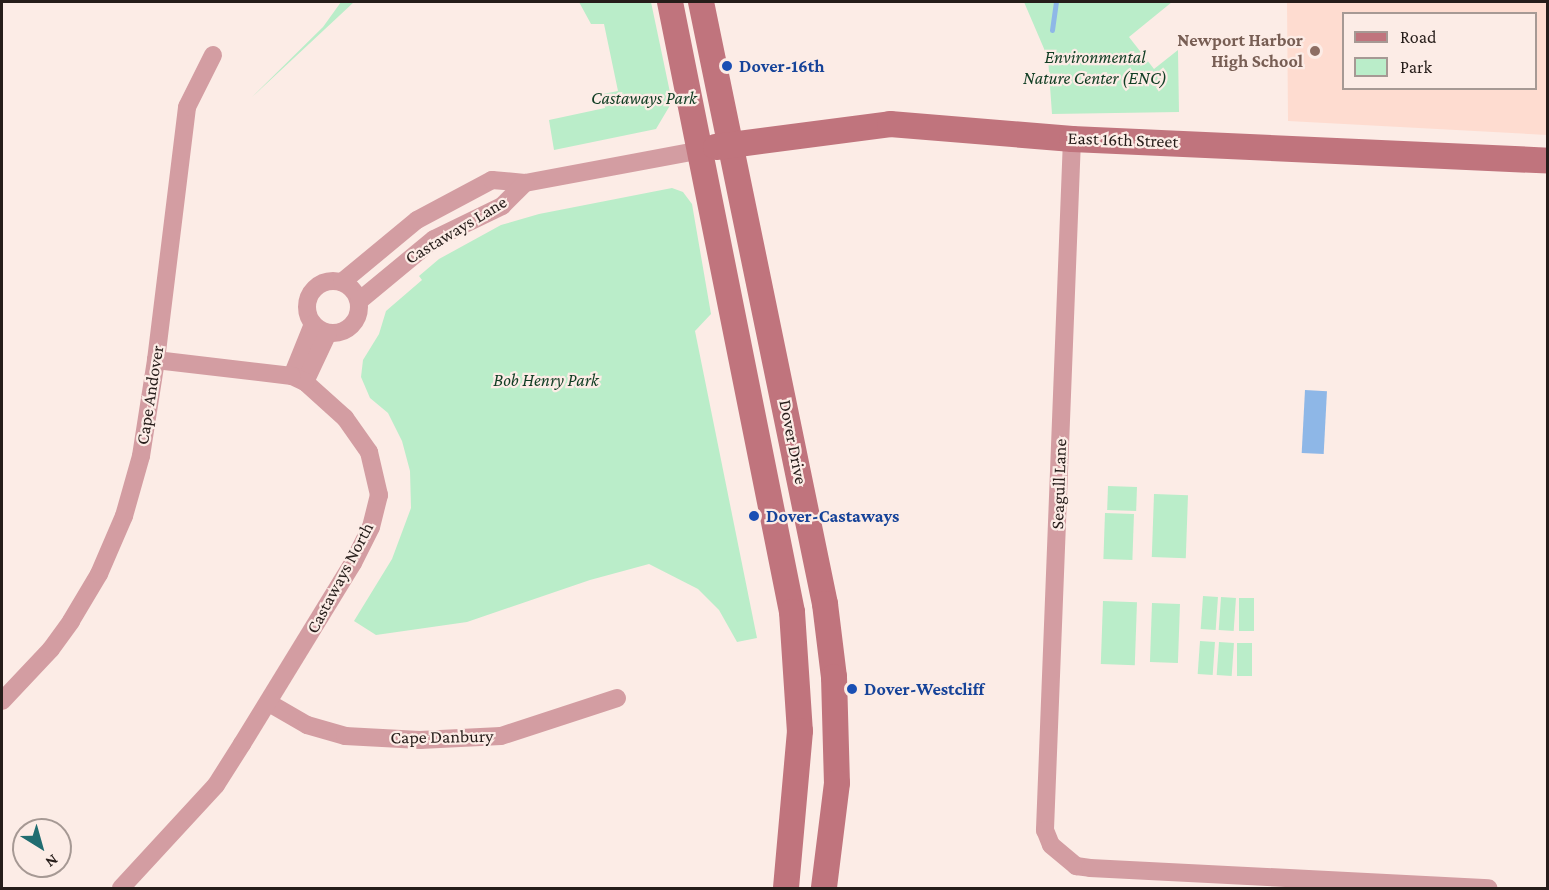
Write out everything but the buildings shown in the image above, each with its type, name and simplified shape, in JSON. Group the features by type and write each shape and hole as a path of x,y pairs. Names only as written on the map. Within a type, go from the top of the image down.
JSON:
{"street":[{"name":"Dover Drive","path":"670,2 792,612 800,731 786,888"},
{"name":"Dover Drive","path":"701,2 825,603 834,677 837,783 824,888"},
{"name":"Cape Andover","path":"2,701 51,649 104,564 134,485 156,360 187,107 213,55"},
{"name":"East 16th Street","path":"701,150 890,124 1072,139 1548,161"},
{"name":"Seagull Lane","path":"1072,139 1045,830 1063,858 1090,868 1488,888"},
{"name":"Castaways Lane","path":"525,183 502,206 432,241 359,301 352,325 337,333 320,328 307,308 312,292 326,282 342,282 417,220 492,180 525,183 701,150"},
{"path":"417,220 432,241"},
{"path":"342,282 359,301"},
{"name":"Castaways Lane","path":"298,379 320,328"},
{"path":"156,360 298,379"},
{"name":"Castaways North","path":"121,888 216,785 269,703 371,527 379,495 369,453 345,418 298,379"},
{"path":"792,612 825,603"},
{"name":"Cape Danbury","path":"269,703 307,725 345,736 420,740 501,736 617,698"}],"shaded area":[{"name":"Newport Harbor High School","path":"1287,2 1547,2 1547,135 1288,121"}],"green space":[{"path":"341,2 354,2 251,98 323,27"},
{"name":"Castaways Park","path":"579,2 651,2 672,102 656,129 554,150 549,120 605,108 603,94 618,91 604,24 591,24"},
{"name":"Environmental Nature Center (ENC)","path":"1024,2 1172,2 1129,37 1154,69 1178,50 1179,112 1052,114 1048,58"},
{"name":"Bob Henry Park","path":"672,188 683,192 692,204 711,314 695,331 757,638 737,642 719,610 698,589 649,564 590,580 467,622 376,635 354,621 392,559 411,508 410,471 402,441 388,413 370,398 361,377 363,360 379,334 386,311 422,280 419,276 439,259 501,225 539,214"},
{"path":"1108,486 1137,487 1136,511 1107,510"},
{"path":"1154,494 1188,495 1186,558 1152,557"},
{"path":"1105,513 1134,514 1132,560 1103,559"},
{"path":"1203,596 1218,597 1216,630 1201,629"},
{"path":"1221,597 1236,598 1234,631 1219,630"},
{"path":"1239,598 1254,598 1254,631 1239,631"},
{"path":"1103,601 1137,602 1135,665 1101,664"},
{"path":"1152,603 1180,604 1178,663 1150,662"},
{"path":"1200,641 1215,642 1213,675 1198,674"},
{"path":"1219,642 1234,643 1232,676 1217,675"},
{"path":"1237,643 1252,643 1252,676 1237,676"}],"water":[{"path":"1305,390 1327,391 1324,454 1302,453"}],"waterway":[{"path":"1052,30 1056,2"}],"place":[{"name":"Newport Harbor High School","path":"1315,51"},
{"name":"Dover-16th","path":"727,66"},
{"name":"Dover-Castaways","path":"754,516"},
{"name":"Dover-Westcliff","path":"852,689"}]}
